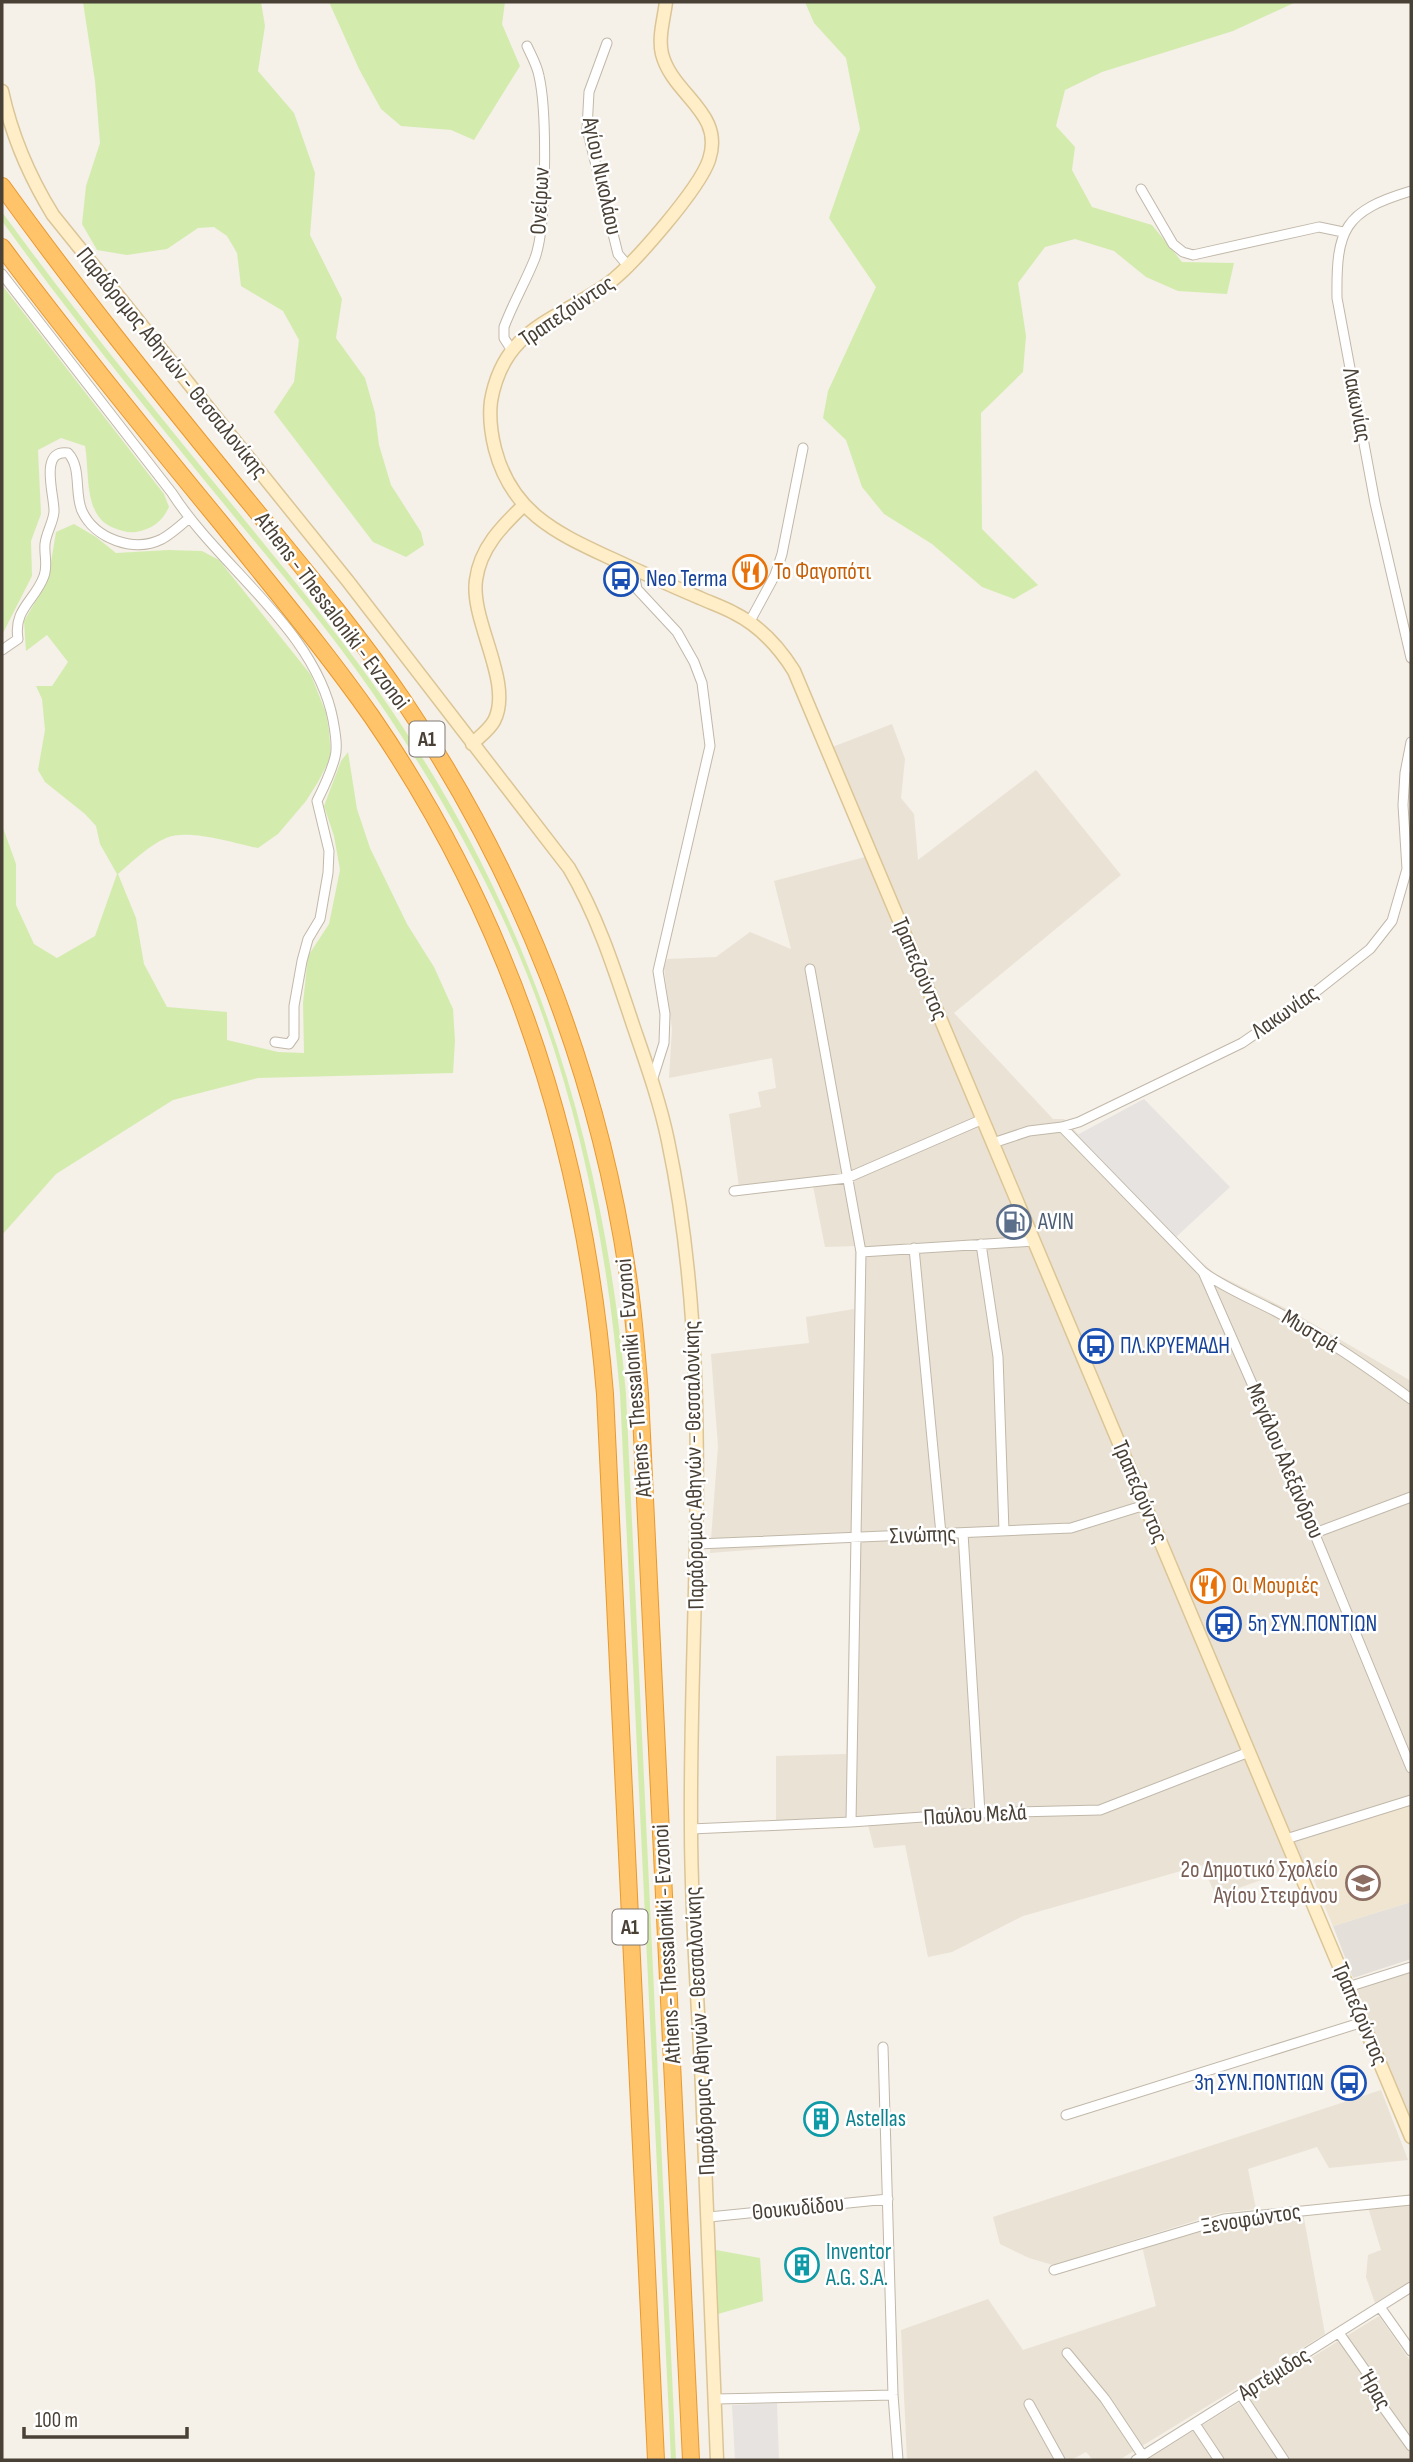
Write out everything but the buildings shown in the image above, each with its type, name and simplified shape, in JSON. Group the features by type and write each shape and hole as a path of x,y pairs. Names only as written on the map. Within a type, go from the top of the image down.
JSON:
{"highway":[{"name":"Athens - Thessaloniki - Evzonoi","path":"2,186 86,300 348,624 404,701 469,809 524,915 554,990 586,1084 609,1177 628,1274 640,1394 691,2460"},
{"name":"Athens - Thessaloniki - Evzonoi","path":"2,247 57,321 321,646 374,720 438,825 492,929 521,1002 552,1093 572,1172 591,1266 605,1394 656,2460"}],"main road":[{"name":"Τραπεζούντος","path":"666,2 662,54 670,72 710,126 713,137 707,165 697,182 629,267 592,295 527,333 511,349 496,384 490,416 499,463 506,480 524,505 544,524 563,537 735,613 775,644 802,687 1411,2137"},
{"name":"Παράδρομος Αθηνών - Θεσσαλονίκης","path":"2,91 15,142 53,215 251,459 559,852 580,886 607,948 652,1081 668,1140 693,1310 698,1430 691,1829 717,2460"},
{"path":"472,744 495,720 499,699 498,684 476,597 476,580 489,544 502,526 524,505"}],"street":[{"name":"Αγίου Νικολάου","path":"607,43 589,92 587,129 618,254 629,267"},
{"name":"Ονείρων","path":"511,349 504,338 504,327 535,256 543,201 540,82 527,46"},
{"path":"1140,189 1174,244 1183,253 1194,255 1319,227 1343,232 1362,210 1411,191"},
{"name":"Λακωνίας","path":"1343,232 1336,265 1337,298 1375,503 1408,626 1411,658"},
{"path":"2,274 172,493 188,519 259,597 312,663 329,697 336,755 317,802 329,851 328,873 320,919 308,939 296,985 294,1037 289,1044 275,1042"},
{"path":"749,623 775,575 782,554 803,448"},
{"path":"2,650 18,639 16,626 19,618 44,577 47,564 45,546 54,513 50,470 57,455 68,453 74,460 81,509 89,522 111,539 124,543 151,543 162,539 188,519"},
{"path":"636,570 637,589 677,632 694,662 702,683 710,746 658,971 665,1014 664,1043 652,1081"},
{"name":"Λακωνίας","path":"993,1143 1029,1131 1079,1122 1242,1043 1313,995 1370,949 1392,921 1407,869 1404,794 1411,742"},
{"path":"810,969 861,1252 851,1822"},
{"path":"734,1191 847,1178 983,1119"},
{"path":"1062,1127 1203,1272"},
{"path":"861,1252 1034,1241"},
{"path":"981,1244 998,1357 1004,1531"},
{"path":"914,1248 941,1534"},
{"name":"Μυστρά","path":"1203,1272 1220,1284 1338,1347 1411,1399"},
{"name":"Μεγάλου Αλεξάνδρου","path":"1203,1272 1264,1411 1411,1768"},
{"path":"1315,1533 1411,1497"},
{"name":"Σινώπης","path":"697,1544 1071,1528 1145,1505"},
{"path":"962,1533 980,1813"},
{"name":"Παύλου Μελά","path":"691,1829 980,1813 1100,1810 1250,1752"},
{"path":"1286,1839 1411,1800"},
{"path":"1349,1987 1411,1967"},
{"path":"1066,2115 1363,2022"},
{"path":"883,2046 893,2395 898,2460"},
{"name":"Θουκυδίδου","path":"709,2217 888,2199"},
{"name":"Ξενοφώντος","path":"1054,2270 1224,2219 1411,2200"},
{"name":"Αρτέμιδος","path":"1140,2458 1411,2287"},
{"path":"1380,2307 1411,2351"},
{"name":"Ήρας","path":"1339,2333 1372,2380 1373,2392 1411,2446"},
{"path":"1067,2353 1105,2399 1140,2458"},
{"path":"715,2399 893,2395"},
{"path":"1241,2395 1284,2460"},
{"path":"1028,2404 1060,2460"},
{"path":"1195,2424 1219,2460"}],"shaded area":[{"path":"892,724 905,759 901,798 914,814 918,860 1036,770 1121,875 954,1013 1053,1119 1064,1119 1175,1238 1214,1273 1291,1311 1411,1381 1411,1805 1299,1842 1307,1864 1216,1896 1202,1865 1023,1916 952,1952 928,1957 905,1845 874,1848 868,1825 776,1830 776,1756 846,1754 851,1542 710,1553 718,1446 711,1354 809,1343 806,1317 854,1309 855,1246 825,1247 813,1186 740,1194 729,1114 761,1107 758,1092 776,1088 772,1058 669,1078 672,1029 664,968 667,959 716,957 750,932 791,949 774,881 865,857 822,751"},
{"path":"1144,1099 1230,1187 1175,1238 1077,1135"},
{"name":"2ο Δημοτικό Σχολείο Αγίου Στεφάνου","path":"1411,1805 1411,1902 1333,1926 1298,1842"},
{"path":"1411,1902 1411,1959 1353,1978 1333,1926"},
{"path":"1411,1969 1411,2137 1350,1991"},
{"path":"1381,2090 1408,2160 1329,2168 1317,2147 1248,2169 1256,2209 1220,2213 1053,2265 1029,2258 1000,2244 993,2217"},
{"path":"1411,2204 1411,2281 1375,2303 1366,2277 1368,2255 1381,2250 1368,2207"},
{"path":"1303,2213 1325,2334 1119,2460 1093,2460 1086,2452 1071,2460 907,2460 901,2330 988,2299 1023,2350 1156,2306 1142,2246 1224,2222"},
{"path":"1379,2316 1411,2362 1411,2460 1146,2460"},
{"path":"777,2403 779,2460 735,2460 732,2405"}],"green space":[{"path":"83,2 261,2 265,26 258,71 294,113 315,173 310,235 342,299 336,338 365,378 375,413 379,445 391,485 421,532 424,545 406,557 373,542 274,412 294,382 299,340 283,311 241,286 237,253 227,236 214,227 198,228 167,249 127,255 97,250 82,224 86,186 100,143 95,81"},
{"path":"329,2 505,2 502,24 520,66 474,140 451,130 401,126 381,109 359,69"},
{"path":"805,2 1296,2 1233,31 1102,72 1065,90 1056,126 1075,147 1072,170 1092,207 1152,225 1182,262 1234,263 1227,294 1178,291 1146,277 1114,251 1075,239 1045,247 1018,283 1026,336 1023,372 981,413 982,529 1038,585 1014,599 982,587 932,544 884,514 862,487 846,440 823,418 828,391 876,287 829,218 860,129 846,58 814,23"},
{"path":"2,212 118,364 317,609 390,708 440,787 484,868 522,951 553,1035 579,1122 600,1210 615,1301 626,1394 676,2460 671,2460 620,1394 606,1273 583,1153 567,1093 528,977 504,921 464,841 403,739 315,615 59,297 2,221"},
{"path":"2,285 164,494 169,507 160,521 147,529 130,532 114,528 97,514 93,504 85,446 61,438 38,450 41,514 31,541 32,576 2,633"},
{"path":"74,524 116,553 202,551 219,560 311,675 326,713 331,757 306,801 278,834 258,848 211,837 175,835 153,845 118,874 136,918 144,964 167,1007 227,1012 227,1040 278,1052 304,1053 303,1003 308,956 329,924 340,870 334,836 324,806 341,761 348,752 357,809 370,848 407,924 434,967 453,1009 453,1073 258,1078 173,1100 56,1174 2,1235 2,825 16,864 16,905 34,944 57,958 95,936 117,874 100,844 96,826 45,782 38,770 45,730 42,699 36,686 52,686 68,662 47,635 26,651 24,621 48,580 56,532"},
{"path":"716,2250 760,2258 763,2301 718,2314"}],"place":[{"name":"Το Φαγοπότι","path":"750,572"},
{"name":"Neo Terma","path":"621,579"},
{"name":"AVIN","path":"1014,1222"},
{"name":"ΠΛ.ΚΡΥΕΜΑΔΗ","path":"1096,1346"},
{"name":"Οι Μουριές","path":"1208,1586"},
{"name":"5η ΣΥΝ.ΠΟΝΤΙΩΝ","path":"1224,1624"},
{"name":"2ο Δημοτικό Σχολείο Αγίου Στεφάνου","path":"1363,1883"},
{"name":"3η ΣΥΝ.ΠΟΝΤΙΩΝ","path":"1349,2083"},
{"name":"Astellas","path":"821,2119"},
{"name":"Inventor A.G. S.A.","path":"802,2265"}]}
